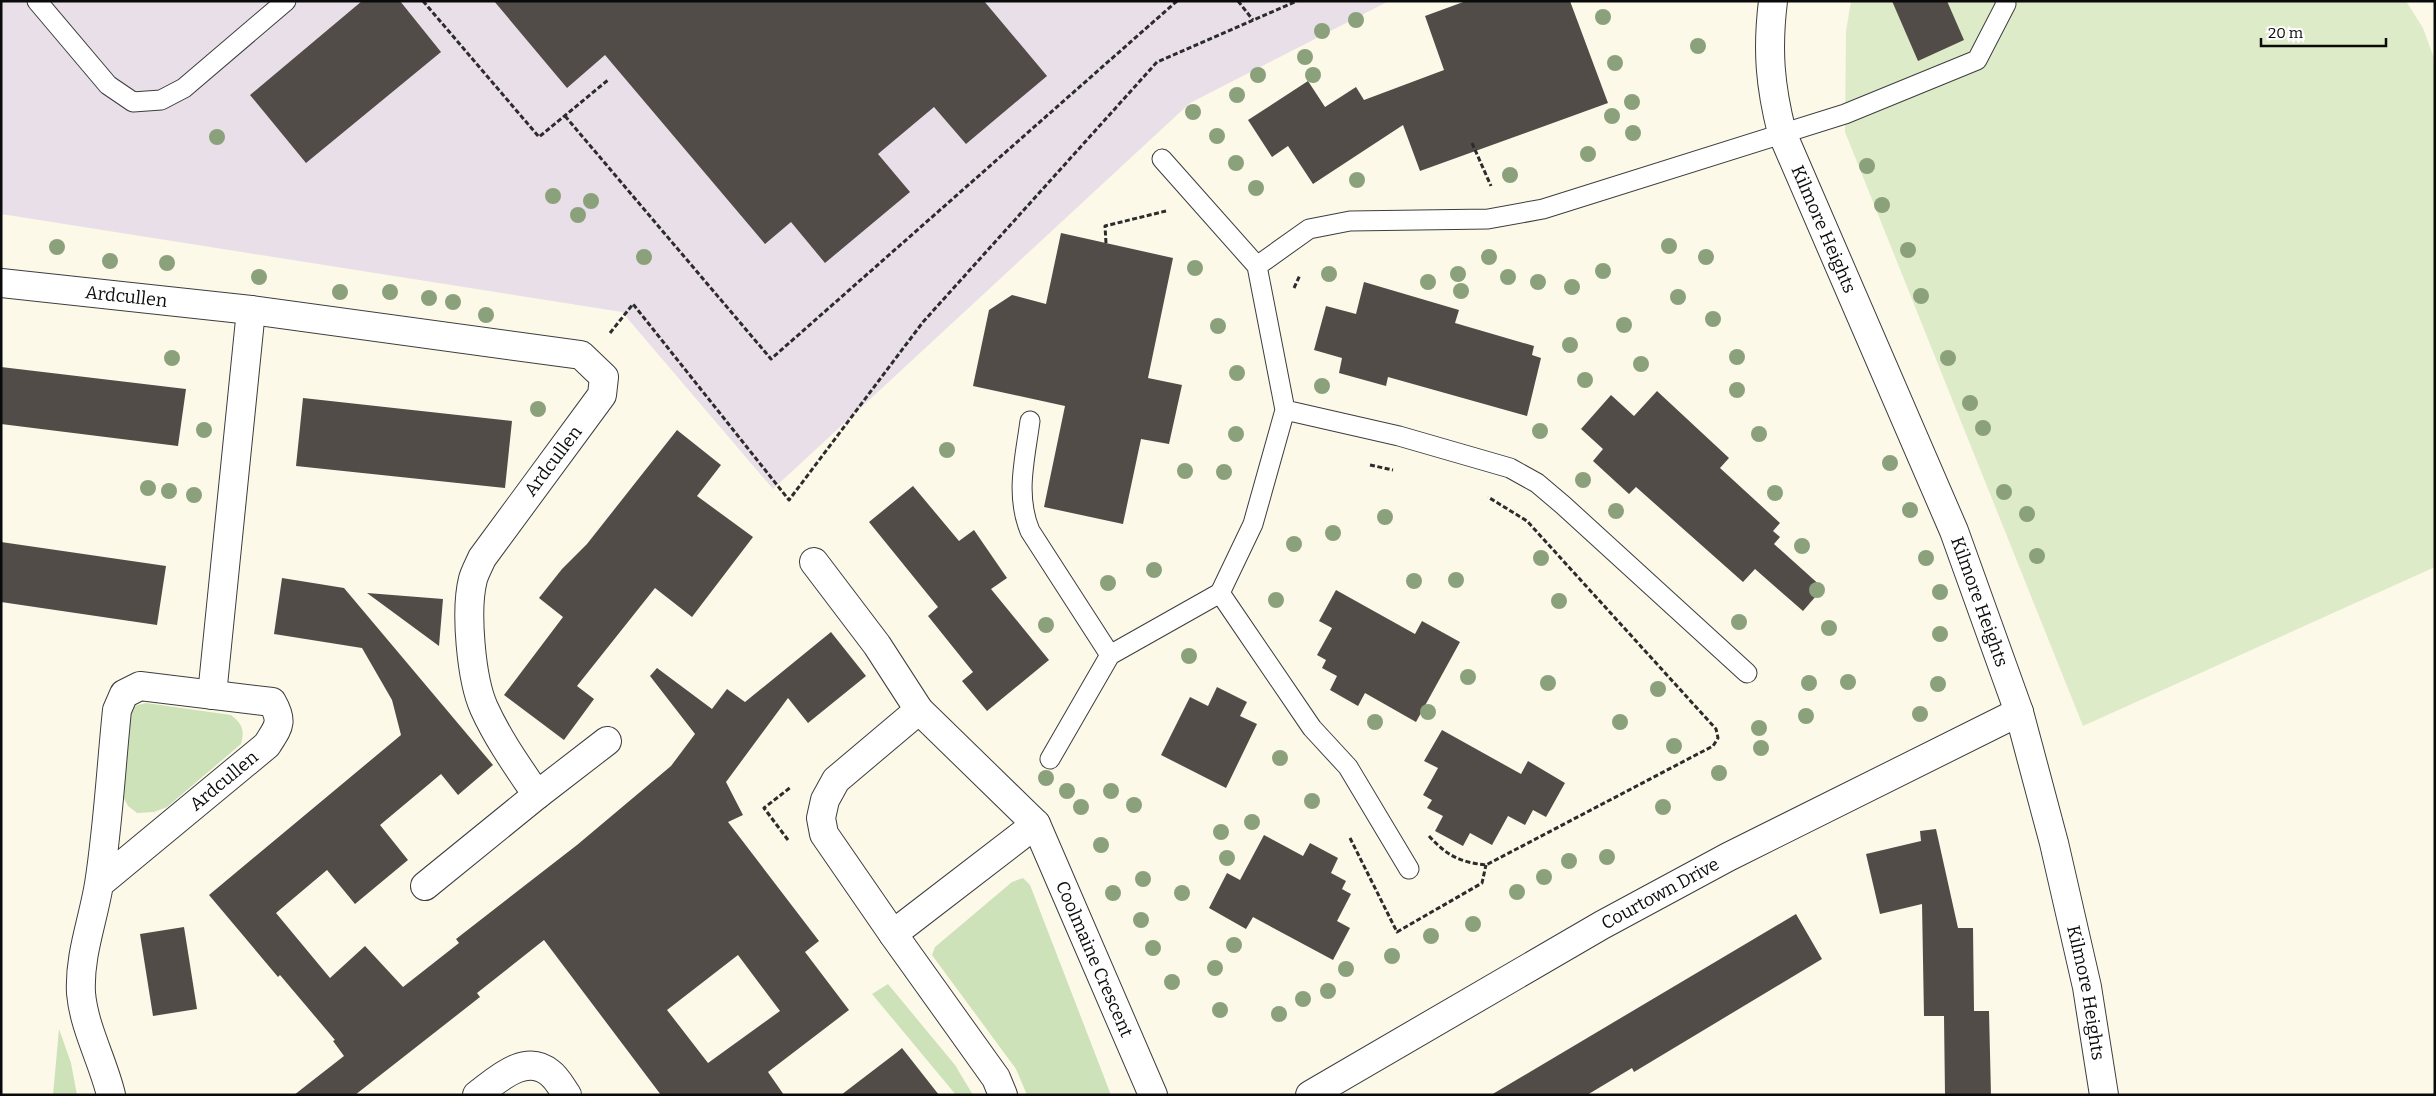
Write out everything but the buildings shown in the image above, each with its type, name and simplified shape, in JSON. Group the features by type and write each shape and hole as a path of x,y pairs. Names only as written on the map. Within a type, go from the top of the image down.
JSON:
{"street":[{"name":"Kilmore Heights","path":"1773,1 1769,33 1769,69 1782,133 1954,531 2019,712 2054,843 2085,977 2104,1095"},
{"name":"Ardcullen","path":"1,284 251,310 581,355 588,360 604,377 602,395 486,551 473,580 470,623 472,666 482,705 497,736 537,796"},
{"path":"212,695 251,310"},
{"name":"Coolmaine Crescent","path":"814,562 877,645 919,710 1036,824 1153,1095"},
{"name":"Ardcullen","path":"99,884 267,745 278,730 279,715 272,702 140,686 124,694 117,710 99,884 81,966 85,1017 109,1084"},
{"path":"919,710 836,780 825,800 821,818 824,834 892,934 996,1078 1003,1095"},
{"name":"Courtown Drive","path":"1310,1095 1602,925 1728,857 2019,712"},
{"path":"425,886 607,740"},
{"path":"892,934 1036,824"},
{"path":"477,1095 511,1070 539,1067 550,1073 567,1095"}],"lane":[{"path":"37,1 108,85 133,102 161,100 184,88 286,1"},
{"path":"1257,266 1309,229 1350,221 1488,219 1543,209 1845,114 1977,60 2006,4 2004,1"},
{"path":"1050,759 1110,655 1220,593 1253,524 1285,410 1257,266 1162,159"},
{"path":"1285,410 1398,436 1510,468 1537,484 1563,504 1747,673"},
{"path":"1030,421 1021,498 1023,514 1030,531 1110,655"},
{"path":"1220,593 1312,728 1348,767 1409,869"}],"path":[{"path":"423,1 539,137 608,80"},
{"path":"565,116 771,360 1177,1"},
{"path":"1238,1 1253,20"},
{"path":"588,360 633,304 789,500 923,322 1157,62 1297,1"},
{"path":"1472,143 1494,194"},
{"path":"1106,243 1105,226 1170,210 1186,186"},
{"path":"1294,290 1302,269"},
{"path":"1361,462 1395,470"},
{"path":"1428,835 1440,849 1463,863 1486,865 1713,746 1718,738 1716,729 1527,522 1484,495"}],"shaded area":[{"path":"1,1 1389,1 1190,103 773,489 622,312 1,214"}],"green space":[{"path":"1851,1 2406,1 2423,28 2435,61 2435,567 2083,726 1845,132 1846,31"},
{"path":"146,703 231,715 242,727 243,734 241,744 167,807 154,812 137,813 128,806 122,795 129,715 134,706"},
{"path":"1023,878 1030,885 1111,1095 1027,1095 1016,1069 932,955 935,947 1012,882"},
{"path":"888,984 955,1065 973,1095 956,1095 872,994"},
{"path":"59,1029 71,1063 77,1095 53,1095"}]}
